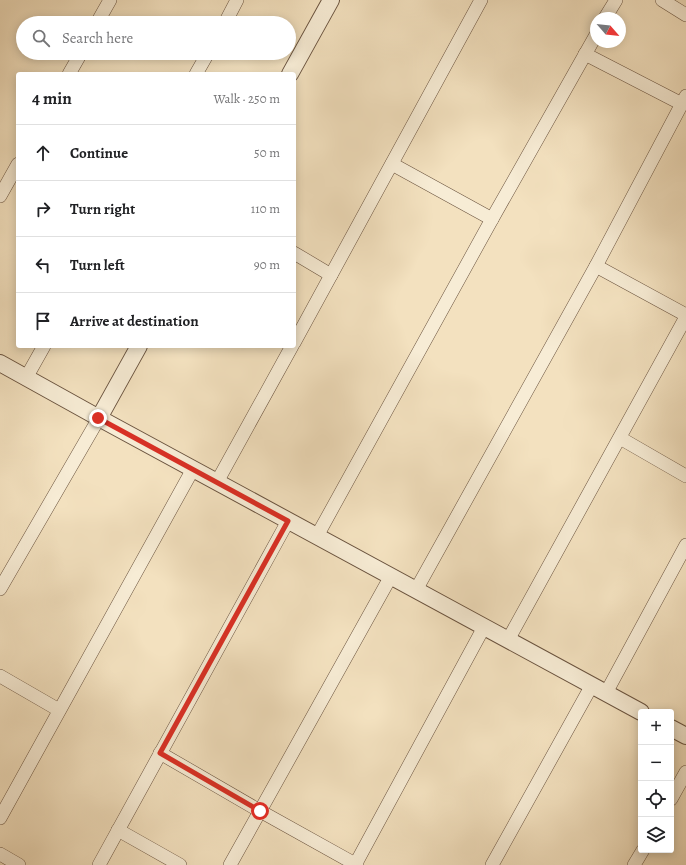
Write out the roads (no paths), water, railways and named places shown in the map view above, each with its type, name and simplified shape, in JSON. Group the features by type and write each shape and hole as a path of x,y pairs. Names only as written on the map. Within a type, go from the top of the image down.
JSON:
{"street":[{"path":"102,16 110,0"},
{"path":"228,16 237,0"},
{"path":"291,72 331,0"},
{"path":"296,339 481,0"},
{"path":"609,12 616,0"},
{"path":"662,0 686,15"},
{"path":"317,536 590,45"},
{"path":"416,590 596,266 684,100 585,54"},
{"path":"70,72 76,60"},
{"path":"197,72 204,60"},
{"path":"392,164 492,219"},
{"path":"0,196 16,168"},
{"path":"296,254 331,275"},
{"path":"508,640 686,316 596,266"},
{"path":"26,378 43,348"},
{"path":"0,589 138,348"},
{"path":"217,482 291,348"},
{"path":"0,363 98,418 638,710"},
{"path":"620,438 686,476"},
{"path":"0,818 193,469"},
{"path":"99,865 288,521"},
{"path":"492,865 686,545"},
{"path":"230,865 390,576"},
{"path":"160,753 356,865 484,627"},
{"path":"0,676 59,710"},
{"path":"674,730 686,736"},
{"path":"674,794 686,772"},
{"path":"118,830 180,865"},
{"path":"634,865 641,853"},
{"path":"0,854 19,865"}]}
